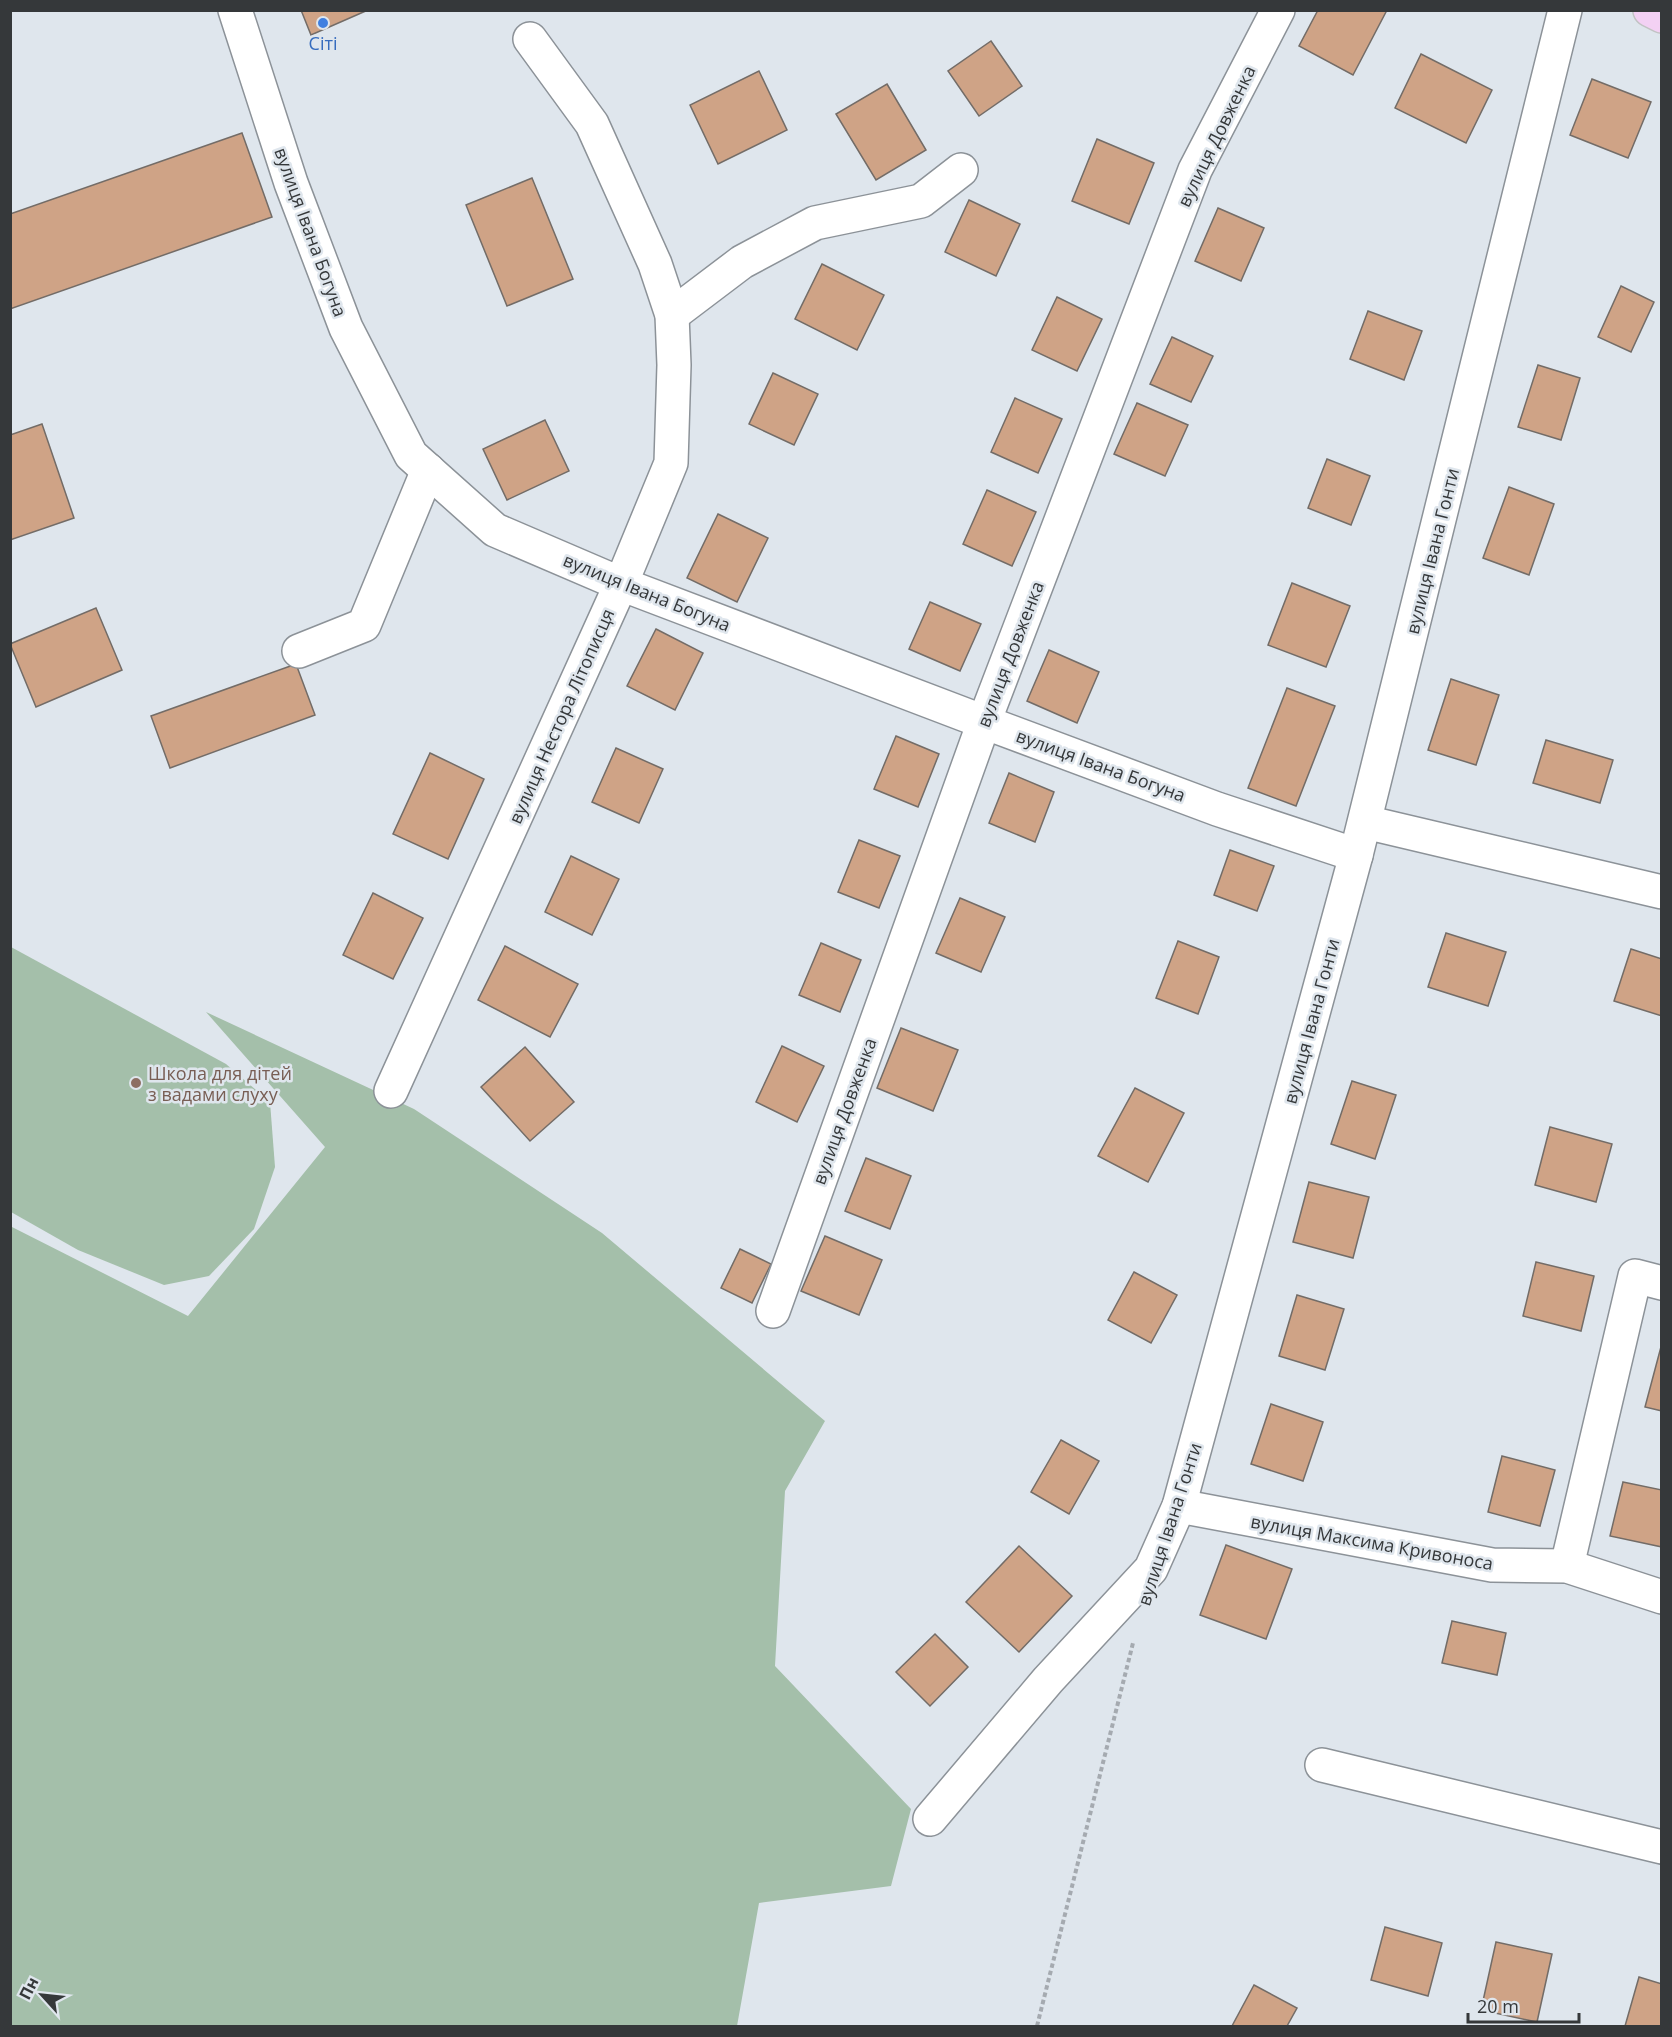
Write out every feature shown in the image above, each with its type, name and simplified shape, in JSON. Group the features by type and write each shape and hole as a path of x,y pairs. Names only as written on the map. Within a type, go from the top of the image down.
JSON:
{"main road":[{"path":"1650,10 1662,16"}],"street":[{"name":"вулиця Івана Богуна","path":"235,10 291,183 346,328 411,455 495,530 621,584 984,722 1217,809 1356,855"},
{"name":"вулиця Довженка","path":"773,1311 984,722 1195,170 1278,10"},
{"name":"вулиця Івана Гонти","path":"930,1819 1048,1680 1151,1569 1179,1506 1365,822 1566,10"},
{"name":"вулиця Нестора Літописця","path":"391,1091 621,584 671,463 674,365 672,315 655,264 592,124 530,39"},
{"path":"672,315 742,262 815,224 921,201 961,170"},
{"path":"298,651 364,625 429,470"},
{"path":"1365,822 1662,892"},
{"path":"1567,1566 1635,1276 1662,1283"},
{"name":"вулиця Максима Кривоноса","path":"1179,1506 1492,1565 1567,1566 1662,1597"},
{"path":"1322,1765 1662,1847"}],"path":[{"path":"1037,2026 1134,1638"}],"green space":[{"name":"Школа для дітей з вадами слуху","path":"11,947 226,1064 270,1102 275,1167 254,1229 209,1276 164,1285 78,1250 11,1212"},
{"path":"206,1012 414,1109 602,1233 825,1421 785,1491 775,1666 911,1809 891,1886 759,1903 737,2026 11,2026 10,1226 188,1316 325,1147"}],"building":[{"name":"Cіті","path":"301,10 368,10 311,35"},
{"path":"1318,10 1387,10 1353,75 1299,46"},
{"path":"991,41 1022,86 979,116 948,71"},
{"path":"1421,54 1492,90 1466,143 1395,108"},
{"path":"759,71 787,130 718,164 690,105"},
{"path":"1592,79 1651,102 1628,158 1570,135"},
{"path":"887,84 926,150 876,180 836,114"},
{"path":"242,133 272,217 10,309 10,214"},
{"path":"1097,139 1154,163 1129,224 1072,201"},
{"path":"532,178 573,279 507,306 466,205"},
{"path":"969,200 1020,224 996,276 945,252"},
{"path":"1218,208 1264,228 1241,281 1195,261"},
{"path":"822,264 884,295 857,350 795,319"},
{"path":"1621,286 1654,302 1631,352 1598,337"},
{"path":"1057,297 1102,319 1077,371 1032,350"},
{"path":"1368,311 1422,331 1404,380 1350,359"},
{"path":"1172,337 1213,356 1191,402 1150,384"},
{"path":"1538,365 1580,378 1561,440 1518,427"},
{"path":"773,373 818,394 794,445 749,424"},
{"path":"1015,398 1062,419 1038,473 991,452"},
{"path":"1137,403 1188,425 1165,476 1114,454"},
{"path":"545,420 569,471 507,500 483,449"},
{"path":"42,424 74,518 10,540 10,435"},
{"path":"1327,459 1370,476 1351,525 1308,508"},
{"path":"1509,487 1554,504 1529,575 1483,558"},
{"path":"987,490 1036,512 1012,566 963,544"},
{"path":"718,514 768,538 737,602 687,578"},
{"path":"1292,583 1350,606 1326,667 1268,645"},
{"path":"930,602 981,624 960,671 909,649"},
{"path":"96,608 122,670 36,707 10,644"},
{"path":"656,629 703,653 675,710 627,686"},
{"path":"1049,650 1099,672 1077,723 1027,701"},
{"path":"296,664 315,715 170,768 151,716"},
{"path":"1451,679 1499,695 1476,765 1428,750"},
{"path":"1287,688 1335,706 1296,806 1248,788"},
{"path":"896,736 939,754 918,807 874,789"},
{"path":"1546,740 1613,760 1600,803 1533,783"},
{"path":"616,748 663,769 639,823 592,802"},
{"path":"430,753 484,779 448,859 393,834"},
{"path":"1009,773 1054,792 1035,842 989,823"},
{"path":"859,840 900,856 879,908 838,892"},
{"path":"1230,850 1274,866 1257,911 1214,895"},
{"path":"571,856 619,879 592,935 545,912"},
{"path":"373,893 423,918 393,979 343,955"},
{"path":"960,898 1005,917 981,972 936,953"},
{"path":"1446,933 1506,952 1488,1006 1428,987"},
{"path":"1178,941 1219,957 1198,1014 1156,998"},
{"path":"821,943 861,960 840,1012 799,995"},
{"path":"505,946 578,984 550,1037 478,1000"},
{"path":"1631,949 1662,959 1662,1016 1614,1001"},
{"path":"901,1028 958,1050 933,1111 877,1088"},
{"path":"782,1046 824,1066 797,1122 756,1102"},
{"path":"525,1047 574,1102 530,1141 481,1087"},
{"path":"1352,1081 1396,1095 1375,1159 1331,1144"},
{"path":"1135,1088 1184,1113 1148,1182 1098,1156"},
{"path":"1550,1127 1612,1144 1596,1202 1535,1185"},
{"path":"866,1158 911,1176 890,1229 845,1211"},
{"path":"1309,1182 1369,1197 1353,1258 1293,1242"},
{"path":"825,1236 882,1260 859,1315 801,1291"},
{"path":"740,1249 771,1264 752,1303 721,1288"},
{"path":"1536,1262 1594,1276 1581,1331 1523,1316"},
{"path":"1134,1272 1177,1295 1151,1343 1108,1320"},
{"path":"1297,1295 1344,1309 1325,1370 1279,1356"},
{"path":"1662,1343 1662,1411 1645,1407"},
{"path":"1271,1404 1323,1422 1303,1481 1251,1464"},
{"path":"1061,1440 1099,1461 1069,1514 1031,1492"},
{"path":"1502,1456 1555,1470 1540,1526 1488,1512"},
{"path":"1623,1482 1662,1490 1662,1547 1610,1536"},
{"path":"1226,1545 1292,1569 1266,1639 1200,1615"},
{"path":"1019,1546 1072,1596 1019,1652 966,1602"},
{"path":"1452,1621 1506,1633 1497,1675 1442,1663"},
{"path":"935,1634 968,1667 930,1706 896,1672"},
{"path":"1385,1927 1442,1943 1428,1996 1371,1980"},
{"path":"1496,1942 1552,1954 1537,2022 1481,2010"},
{"path":"1639,1977 1662,1984 1662,2026 1625,2026"},
{"path":"1254,1985 1297,2008 1287,2026 1232,2026"}],"place":[{"name":"Cіті","path":"323,23"},
{"name":"Школа для дітей з вадами слуху","path":"136,1083"}]}
